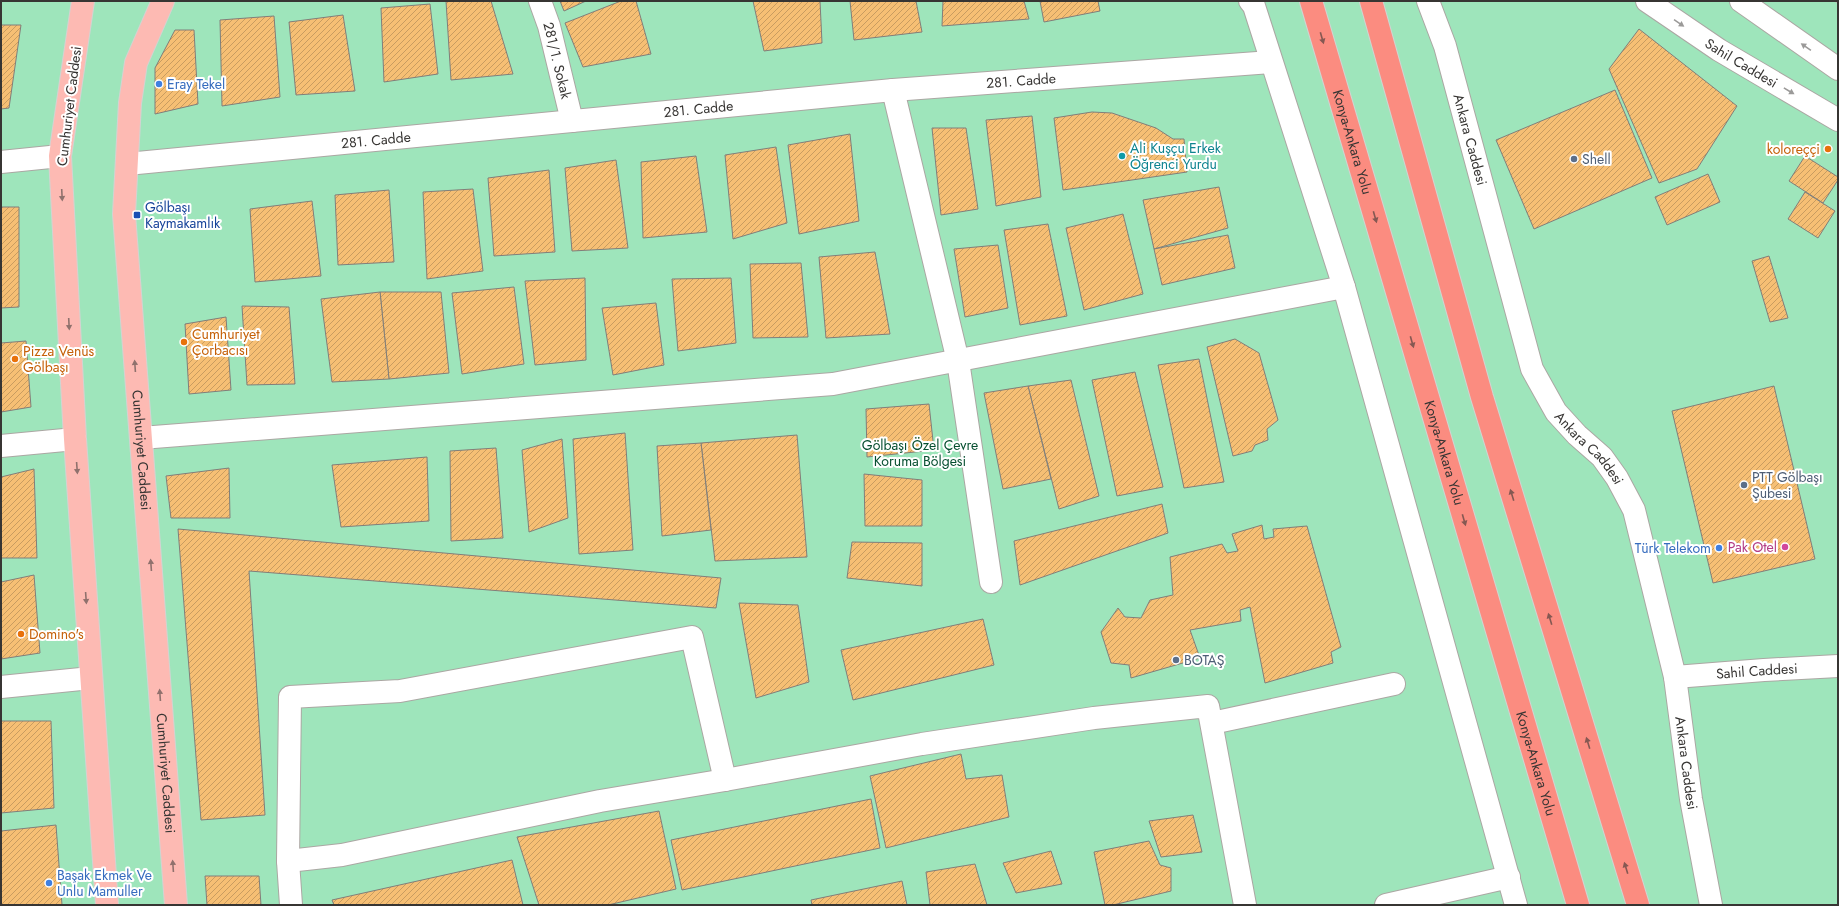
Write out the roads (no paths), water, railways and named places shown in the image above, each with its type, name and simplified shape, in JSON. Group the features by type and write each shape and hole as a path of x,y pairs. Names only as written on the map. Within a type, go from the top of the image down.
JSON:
{"highway":[{"name":"Konya-Ankara Yolu","path":"1311,1 1578,905"},
{"path":"1371,1 1482,397 1638,905"}],"main road":[{"name":"Cumhuriyet Caddesi","path":"83,1 60,156 75,439 107,905"},
{"name":"Cumhuriyet Caddesi","path":"163,1 136,63 130,103 124,214 176,905"}],"street":[{"name":"281/1. Sokak","path":"540,1 549,26 572,121"},
{"path":"1250,1 1254,6 1344,287 1516,905"},
{"name":"Ankara Caddesi","path":"1428,1 1445,46 1532,369 1556,412 1577,436 1602,457 1617,478 1634,510 1675,677 1691,799 1711,905"},
{"name":"Sahil Caddesi","path":"1647,1 1719,50 1838,120"},
{"path":"1741,1 1838,69"},
{"name":"281. Cadde","path":"127,164 893,90 1271,62"},
{"path":"893,90 958,361 991,582"},
{"path":"1,162 60,156"},
{"path":"141,438 833,384 1344,287"},
{"path":"1,446 75,439"},
{"path":"292,905 288,862 290,697 400,691 692,637 725,780"},
{"name":"Sahil Caddesi","path":"1675,677 1838,666"},
{"path":"1,687 91,678"},
{"path":"1212,723 1394,684"},
{"path":"288,862 342,855 600,801 922,744 1094,718 1208,706 1245,905"},
{"path":"1568,873 1571,905"},
{"path":"1386,905 1509,877"}],"place":[{"name":"Eray Tekel","path":"159,84"},
{"name":"koloreççi","path":"1828,149"},
{"name":"Ali Kuşçu Erkek Öğrenci Yurdu","path":"1122,156"},
{"name":"Shell","path":"1574,159"},
{"name":"Gölbaşı Kaymakamlık","path":"137,215"},
{"name":"Cumhuriyet Çorbacısı","path":"184,342"},
{"name":"Pizza Venüs Gölbaşı","path":"15,359"},
{"name":"PTT Gölbaşı Şubesi","path":"1744,485"},
{"name":"Pak Otel","path":"1785,547"},
{"name":"Türk Telekom","path":"1719,548"},
{"name":"Domino's","path":"21,634"},
{"name":"BOTAŞ","path":"1176,660"},
{"name":"Başak Ekmek Ve Unlu Mamuller","path":"49,883"}],"park label":[{"name":"Gölbaşı Özel Çevre Koruma Bölgesi","path":"920,454"}]}
